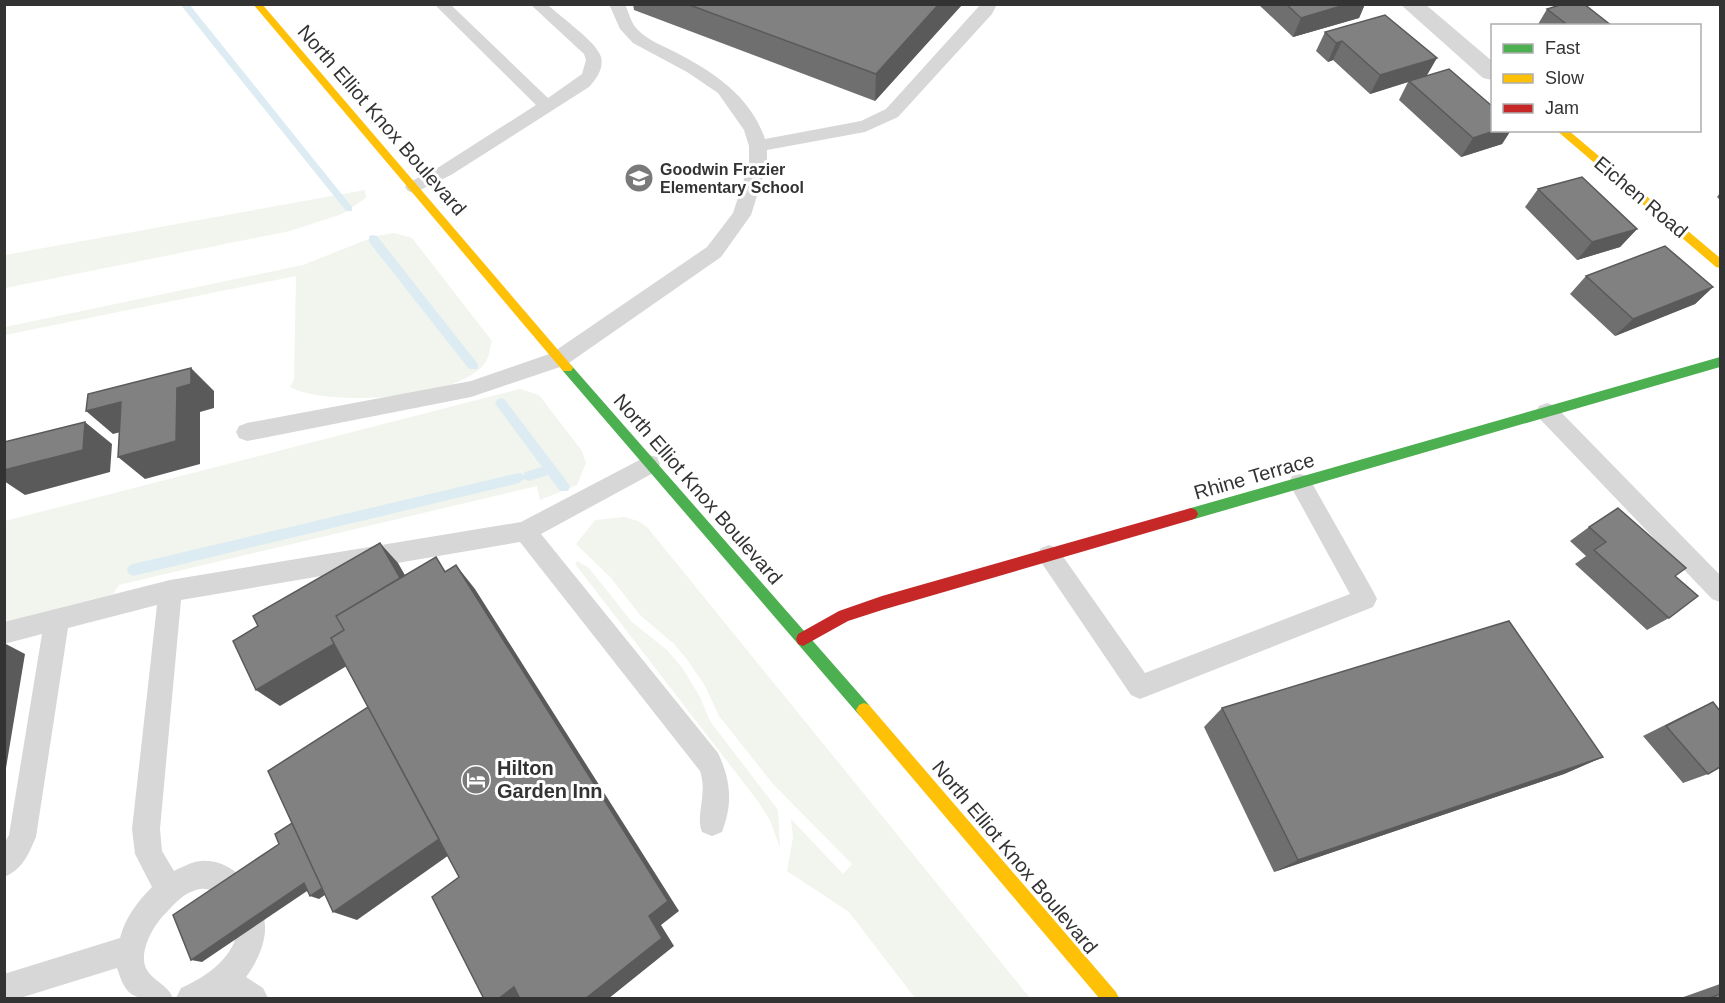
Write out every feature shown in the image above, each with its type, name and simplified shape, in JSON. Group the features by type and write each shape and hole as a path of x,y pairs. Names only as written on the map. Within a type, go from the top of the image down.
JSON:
{"main road":[{"name":"North Elliot Knox Boulevard","path":"257,4 1110,999"},
{"name":"Eichen Road","path":"1563,132 1720,264"},
{"name":"Rhine Terrace","path":"803,639 844,616 882,603 1720,363"}],"street":[{"path":"1410,4 1491,72"}],"lane":[{"path":"441,4 548,106"},
{"path":"414,187 445,171 548,106 590,76 594,60 591,52 537,4"},
{"path":"247,432 471,388 559,359 714,252 742,214 758,164 758,146 744,114 724,89 693,68 639,40 628,29 617,4"},
{"path":"758,146 865,126 892,113 978,20 989,4"},
{"path":"1547,412 1720,591"},
{"path":"4,633 170,591 525,531 649,464"},
{"path":"1049,555 1140,687 1365,599 1300,483"},
{"path":"525,531 709,762 719,790 718,804 712,822"},
{"path":"168,889 149,854 146,829 170,591"},
{"path":"4,863 14,854 22,837 57,620"},
{"path":"151,997 136,984 130,968 130,949 137,927 168,889 188,877 207,874 220,877 233,885 244,903 252,928 238,964 224,981 201,996 191,999"},
{"path":"4,989 130,949"},
{"path":"224,981 253,999"}],"shaded area":[{"path":"365,190 366,198 342,214 290,231 5,288 5,255"},
{"path":"394,233 412,238 492,341 485,363 471,375 449,385 421,392 361,398 332,397 290,387 294,379 296,276 5,335 5,327 303,265 376,236"},
{"path":"520,389 539,395 582,451 586,463 577,485 540,500 537,486 119,585 113,594 5,622 5,521"},
{"path":"624,517 638,521 647,527 1030,998 915,998 849,912 787,871 793,838 791,819 843,874 852,864 773,784 719,716 705,686 674,644 640,615 611,578 576,544 595,520"},
{"path":"577,561 589,568 632,622 668,651 683,669 700,697 710,721 778,810 780,848 770,820 757,800 575,564"}],"building":[{"path":"687,4 939,4 876,74"},
{"path":"1286,4 1348,4 1301,18"},
{"path":"1563,4 1584,4 1609,24 1562,24 1565,23 1547,9"},
{"path":"1385,15 1437,58 1380,75 1342,41 1336,43 1325,32"},
{"path":"1449,69 1491,105 1491,132 1473,138 1409,81"},
{"path":"1582,177 1637,229 1592,242 1538,189"},
{"path":"1665,246 1713,287 1633,319 1586,276"},
{"path":"191,368 191,384 177,388 176,441 118,457 121,402 86,411 88,394"},
{"path":"85,422 83,450 4,470 4,442"},
{"path":"1618,508 1686,568 1675,576 1698,596 1669,618 1594,550 1606,542 1589,527"},
{"path":"380,543 400,578 336,616 344,630 331,638 334,644 256,690 233,641 258,626 253,616"},
{"path":"436,557 445,572 456,565 668,901 649,916 662,938 585,999 520,999 514,987 498,999 484,999 432,897 459,877 331,638 344,630 336,616"},
{"path":"1509,621 1603,757 1298,860 1222,708"},
{"path":"1713,702 1720,711 1720,767 1708,774 1666,726"},
{"path":"368,707 439,839 333,912 268,771"},
{"path":"292,823 322,888 310,896 304,883 191,960 173,915 279,844 275,834"},
{"path":"1720,994 1720,999 1707,999"}],"waterway":[{"path":"184,4 349,209"},
{"path":"373,239 473,366"},
{"path":"501,403 564,487"},
{"path":"529,476 550,469"},
{"path":"133,570 519,478"}],"traffic: fast":[{"path":"1191,514 1720,362"},
{"path":"567,368 864,710"}],"traffic: slow":[{"path":"257,4 567,368"},
{"path":"1563,132 1720,264"},
{"path":"864,710 1110,998"}],"traffic: jam":[{"path":"803,639 844,616 882,603 1191,514"}],"place":[{"name":"Goodwin Frazier Elementary School","path":"639,178"},
{"name":"Hilton Garden Inn","path":"476,780"}]}
